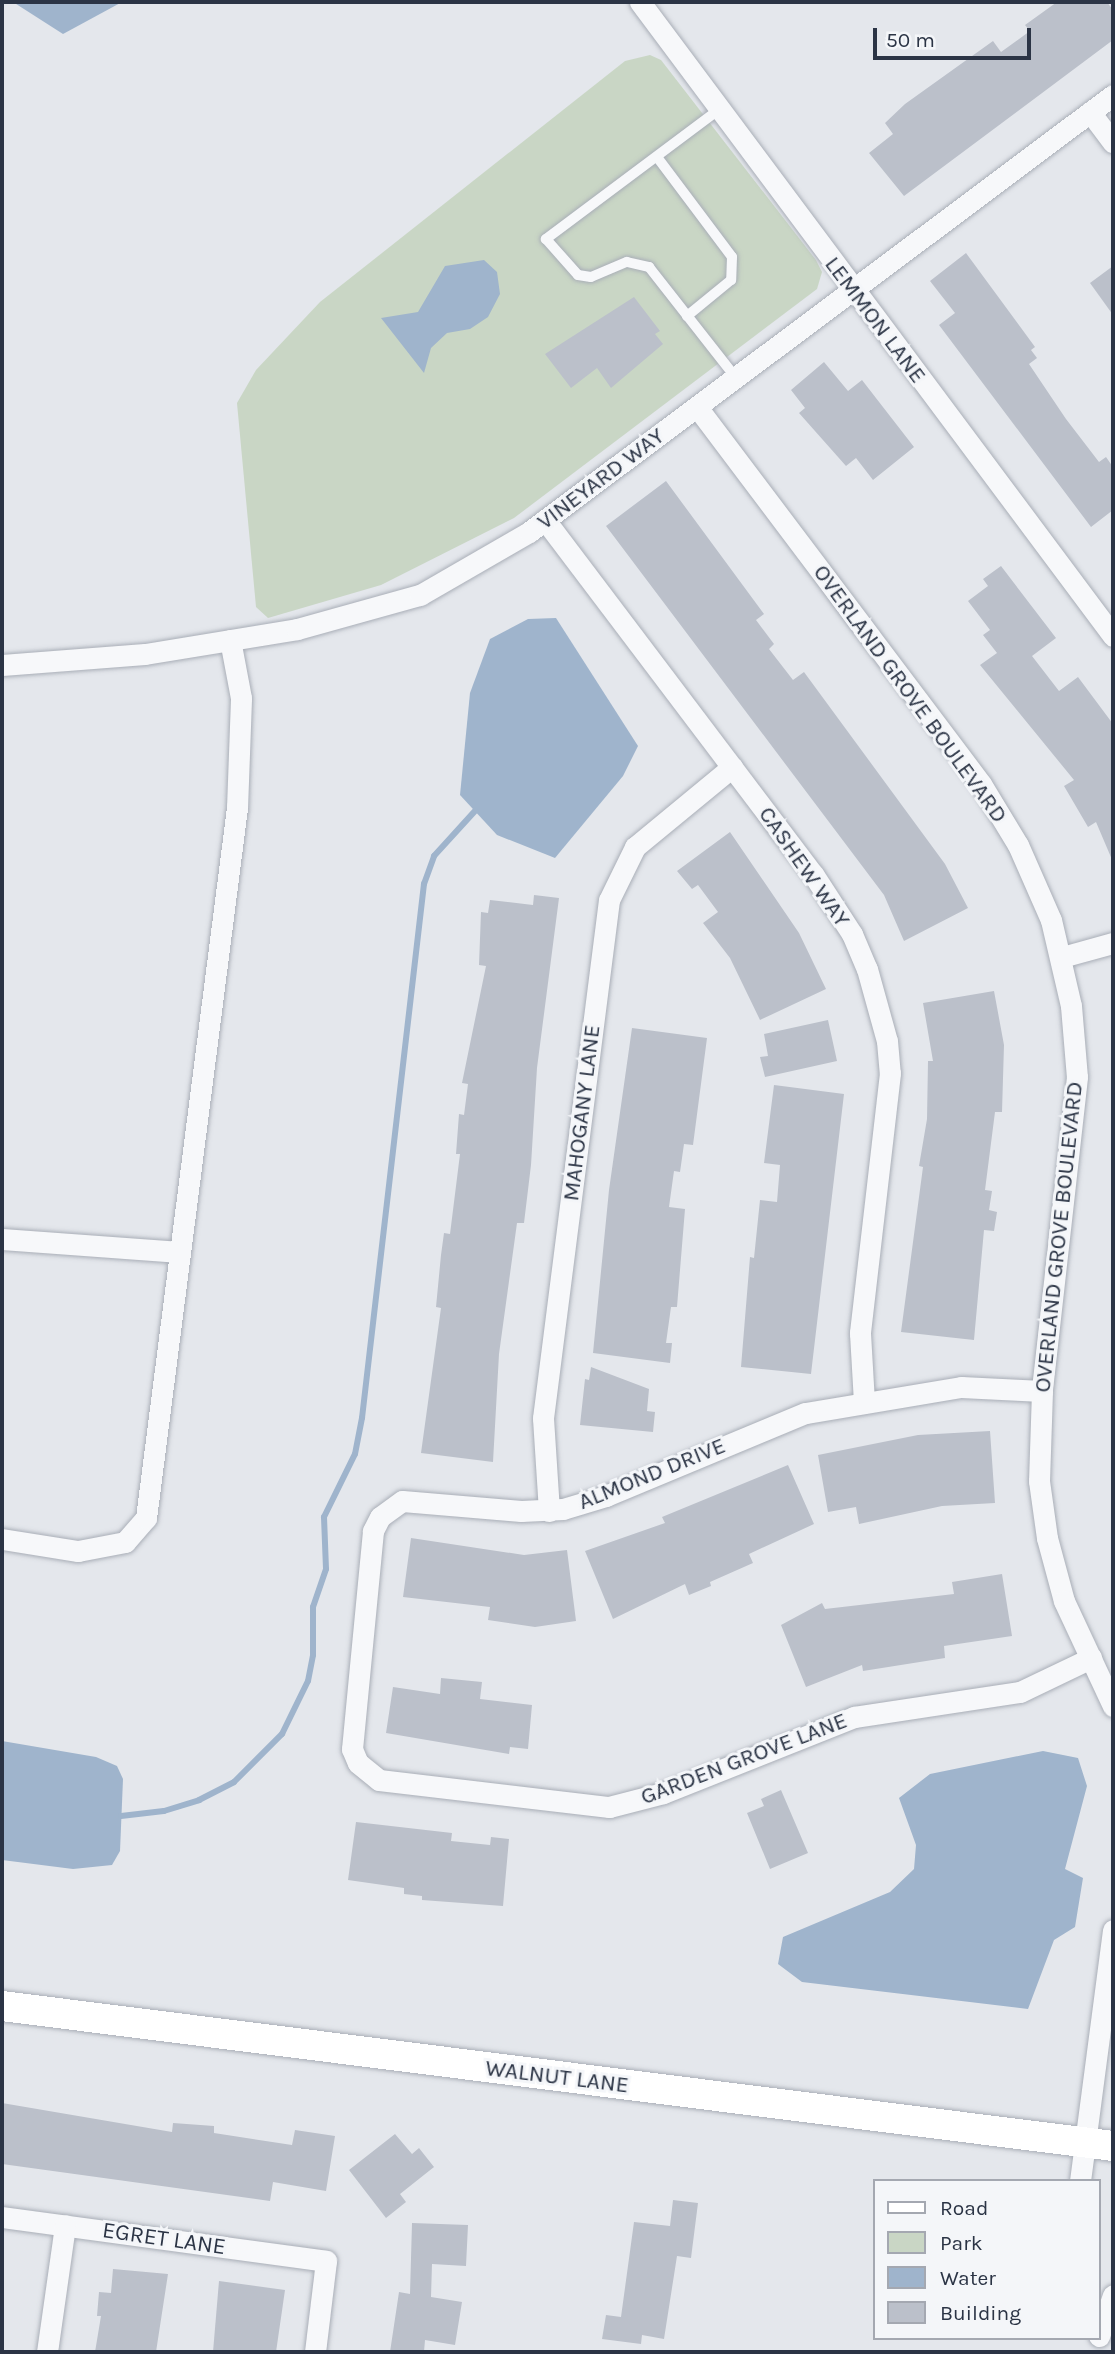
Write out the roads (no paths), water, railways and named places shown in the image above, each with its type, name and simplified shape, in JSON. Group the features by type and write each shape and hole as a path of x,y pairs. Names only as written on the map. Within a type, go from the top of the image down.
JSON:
{"main road":[{"name":"WALNUT LANE","path":"2,2006 1100,2144"}],"street":[{"name":"LEMMON LANE","path":"640,2 721,108 852,291 1113,636"},
{"name":"VINEYARD WAY","path":"2,665 145,654 297,629 420,595 545,520 1113,95"},
{"path":"1090,112 1113,142"},
{"name":"OVERLAND GROVE BOULEVARD","path":"697,407 988,795 1036,882 1062,957 1076,1040 1076,1112 1042,1391 1039,1456 1045,1528 1064,1601 1113,1706"},
{"name":"CASHEW WAY","path":"545,520 813,874 852,934 867,968 887,1041 889,1104 859,1354 864,1403"},
{"path":"2,1539 78,1551 125,1542 146,1518 177,1252 237,808 241,698 230,640"},
{"name":"MAHOGANY LANE","path":"549,1511 544,1418 609,900 635,847 732,767"},
{"path":"1062,957 1113,943"},
{"path":"2,1238 177,1252"},
{"name":"ALMOND DRIVE","path":"362,1635 373,1531 388,1508 414,1499 549,1511 606,1496 795,1416 961,1387 1042,1391"},
{"name":"GARDEN GROVE LANE","path":"362,1635 351,1735 358,1763 367,1773 379,1780 592,1807 642,1800 853,1717 1020,1692 1091,1658"},
{"path":"1081,2179 1100,2144 1113,1930"},
{"name":"EGRET LANE","path":"2,2217 326,2261 315,2352"},
{"path":"47,2352 65,2225"},
{"path":"1101,2327 1113,2295"}],"lane":[{"path":"721,108 546,239 578,275 591,277 639,261 649,267 736,378"},
{"path":"657,157 732,257 731,279 687,316"}],"water":[{"path":"13,2 122,2 63,34"},
{"path":"484,260 497,272 500,294 488,317 470,329 447,333 431,348 424,373 381,318 418,312 445,266"},
{"path":"556,618 638,746 623,776 555,858 497,835 460,795 470,693 490,639 528,619"},
{"path":"2,1741 96,1757 117,1766 123,1779 120,1851 112,1865 73,1869 2,1860"},
{"path":"1043,1751 1078,1758 1087,1786 1065,1869 1083,1878 1075,1927 1054,1940 1028,2009 802,1982 778,1964 783,1937 890,1892 914,1869 916,1845 899,1798 930,1774"}],"waterway":[{"path":"121,1816 164,1811 199,1800 234,1782 282,1734 308,1681 313,1655 313,1607 326,1569 324,1517 355,1454 362,1418 424,884 434,856 475,811"}]}
